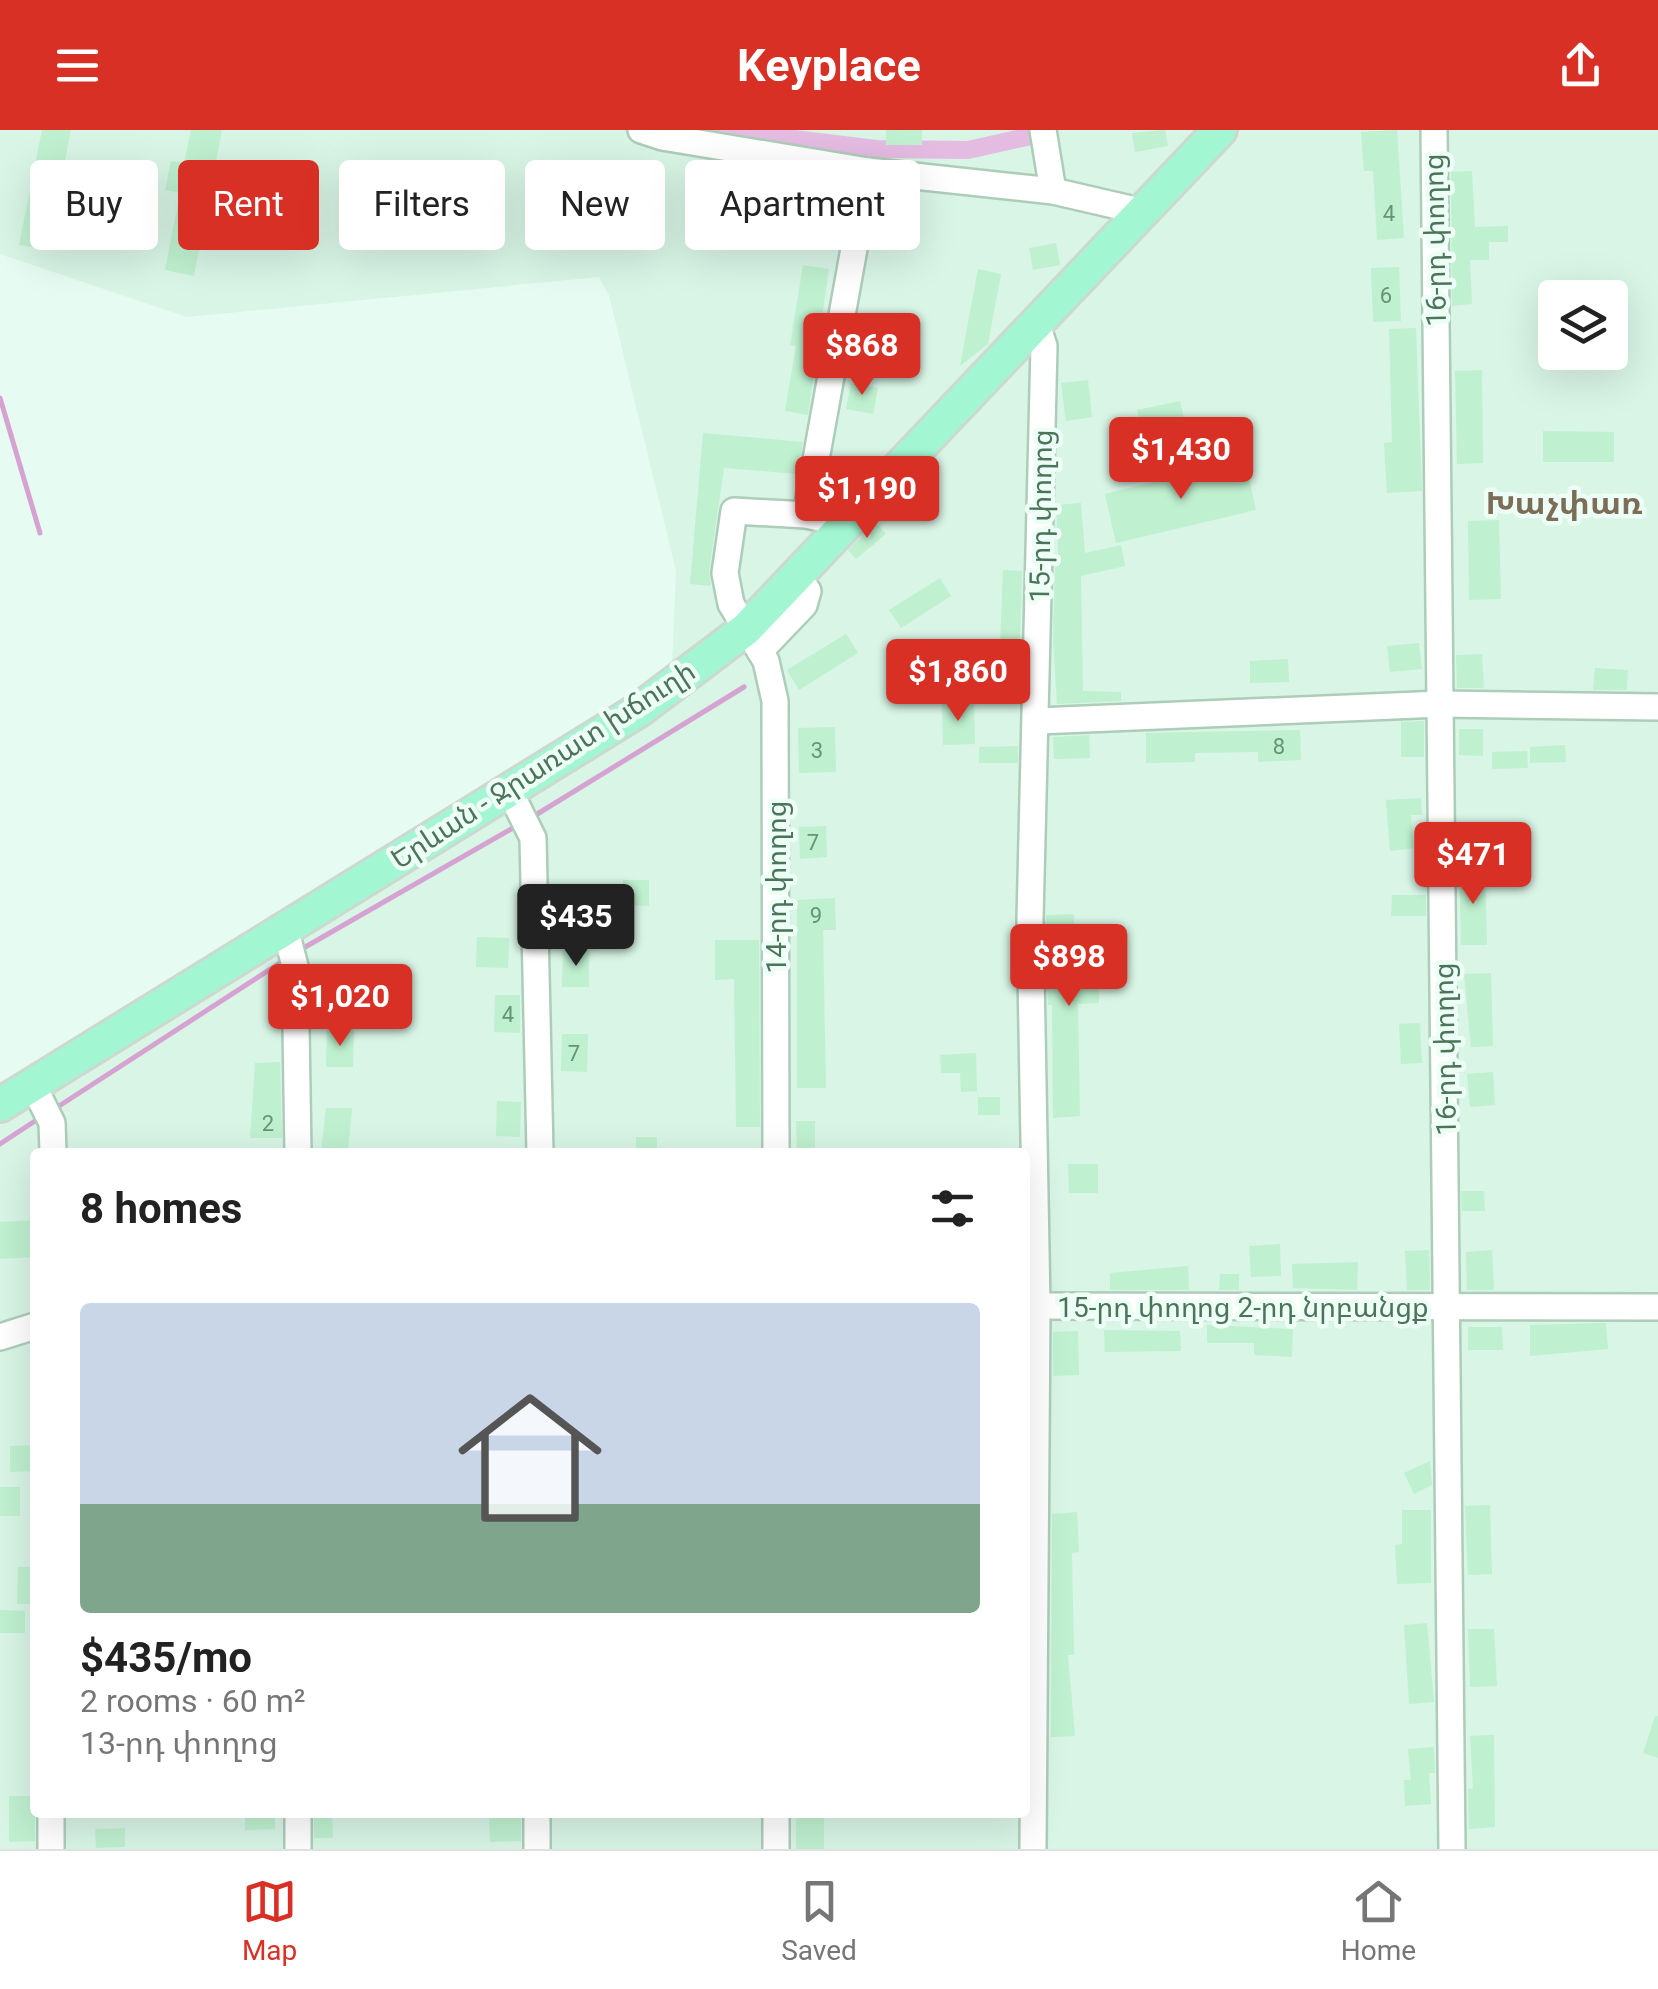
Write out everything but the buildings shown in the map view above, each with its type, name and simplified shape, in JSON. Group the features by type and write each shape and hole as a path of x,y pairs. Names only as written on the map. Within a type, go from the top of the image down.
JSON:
{"main road":[{"name":"Երևան - Ջրառատ խճուղի","path":"0,1105 36,1090 753,640 798,576 1220,130"}],"street":[{"path":"1042,130 1053,191"},
{"name":"16-րդ փողոց","path":"1434,130 1452,1849"},
{"path":"655,132 808,160"},
{"path":"920,177 1053,191 1144,212"},
{"path":"849,524 806,515 854,250"},
{"name":"15-րդ փողոց","path":"1034,1849 1030,920 1038,721 1044,346 1037,324"},
{"name":"14-րդ փողոց","path":"776,1148 775,701 753,640 731,604 724,573 734,511 806,515"},
{"path":"1038,721 1441,704 1658,706"},
{"path":"509,790 533,838 540,1148"},
{"path":"286,934 294,966 298,1148"},
{"path":"36,1090 52,1123 54,1148"},
{"name":"15-րդ փողոց 2-րդ նրբանցք","path":"1031,1306 1658,1307"},
{"path":"0,1338 30,1328"},
{"path":"50,1849 51,1818"},
{"path":"298,1818 298,1849"},
{"path":"536,1849 537,1818"},
{"path":"776,1818 776,1849"}],"shaded area":[{"name":"Խաչփառ","path":"0,130 1658,130 1658,1849 0,1849 0,1082 493,784 672,665 676,571 609,295 599,277 187,317 0,254"}],"waterway":[{"path":"722,130 876,149 968,150 1031,136"},
{"path":"0,398 40,533"},
{"path":"534,816 744,687"},
{"path":"300,950 520,824"},
{"path":"56,1108 286,959"},
{"path":"0,1144 38,1119"}],"district":[{"name":"Խաչփառ","path":"1564,503"}]}
